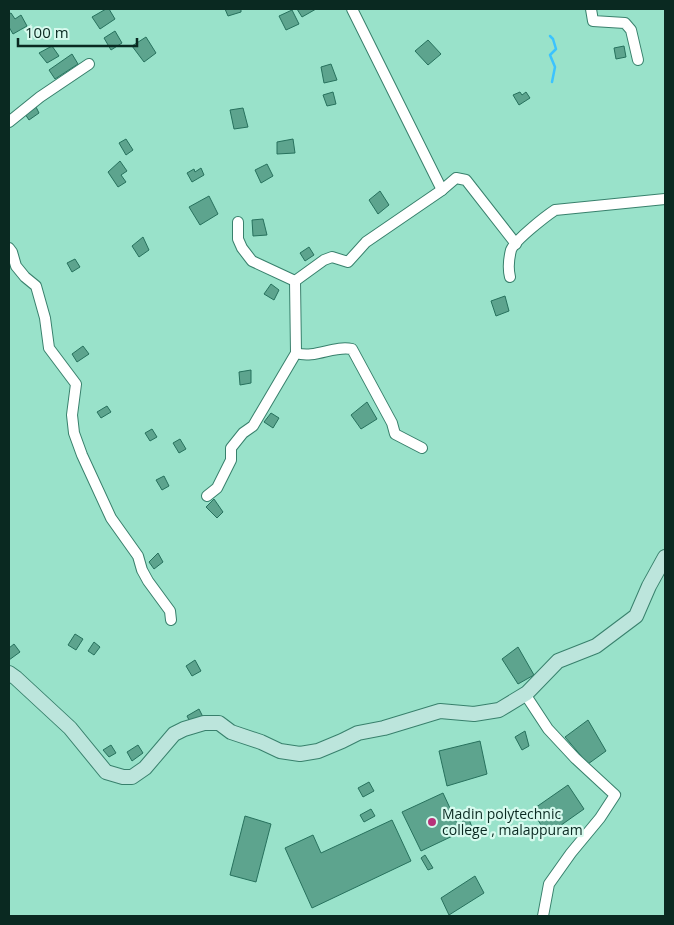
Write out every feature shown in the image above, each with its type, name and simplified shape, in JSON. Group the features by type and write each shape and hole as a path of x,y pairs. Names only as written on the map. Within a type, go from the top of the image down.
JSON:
{"street":[{"path":"352,9 442,190"},
{"path":"591,9 593,21 625,23 631,30 638,60"},
{"path":"9,122 40,97 88,64"},
{"path":"295,281 324,260 332,257 348,262 366,242 442,190 456,178 466,180 516,244"},
{"path":"510,277 512,248 543,218 555,210 665,199"},
{"path":"238,222 238,238 242,248 252,260 295,281"},
{"path":"9,248 16,266 24,277 36,286 45,318 49,348 76,384 72,415 74,433 86,464 110,518 138,556 148,581 170,611 171,620"},
{"path":"207,496 217,488 231,460 231,448 253,426 296,353 295,281"},
{"path":"296,353 305,356 342,349 352,350 392,423 395,434 422,448"},
{"path":"9,673 70,728 106,772 122,777 132,777 145,768 174,734 204,723 219,723 231,732 261,742 280,751 300,754 342,742 358,733 384,728 440,711 474,714 500,710 525,694 558,661 596,646 636,616 649,586 665,557"},
{"path":"525,694 548,729 614,795 600,818 548,884 543,916"}],"building":[{"path":"109,9 115,19 100,29 92,17"},
{"path":"225,9 241,9 241,12 228,16"},
{"path":"297,9 316,9 302,17"},
{"path":"292,10 299,24 286,30 279,16"},
{"path":"11,13 15,19 21,15 27,26 13,34 9,27 9,14"},
{"path":"115,31 122,43 111,50 104,38"},
{"path":"146,37 156,53 144,62 132,46"},
{"path":"428,40 441,54 428,65 415,51"},
{"path":"52,46 59,56 47,63 39,53"},
{"path":"624,46 626,57 616,59 614,48"},
{"path":"72,54 78,64 55,79 49,70"},
{"path":"331,64 337,80 324,83 321,67"},
{"path":"333,92 336,104 327,106 323,95"},
{"path":"520,92 522,95 526,92 530,98 519,105 513,95"},
{"path":"36,107 39,113 29,120 25,114"},
{"path":"243,108 248,127 234,129 230,110"},
{"path":"126,139 133,150 126,155 119,143"},
{"path":"293,139 295,153 277,154 277,142"},
{"path":"120,161 127,171 121,175 126,182 118,187 108,172"},
{"path":"267,164 273,176 261,183 255,170"},
{"path":"201,168 204,175 192,182 187,173 194,169 195,172"},
{"path":"380,191 389,205 378,214 369,200"},
{"path":"209,196 218,214 200,225 189,207"},
{"path":"263,219 267,235 253,236 252,220"},
{"path":"143,237 149,250 139,257 132,246"},
{"path":"309,247 314,255 305,261 300,253"},
{"path":"75,259 80,267 72,272 67,263"},
{"path":"271,284 279,290 274,300 264,294"},
{"path":"505,296 509,311 496,316 491,301"},
{"path":"83,346 89,354 77,362 72,354"},
{"path":"251,370 251,383 240,385 239,372"},
{"path":"367,402 377,419 361,429 351,415"},
{"path":"107,406 111,412 101,418 97,412"},
{"path":"271,413 279,418 273,428 264,422"},
{"path":"152,429 157,437 150,441 145,433"},
{"path":"180,439 186,449 179,453 173,443"},
{"path":"164,476 169,486 162,490 156,480"},
{"path":"214,499 223,512 217,518 206,507"},
{"path":"158,553 163,562 154,569 149,562"},
{"path":"75,634 83,639 76,650 68,645"},
{"path":"94,642 100,647 94,655 88,651"},
{"path":"14,644 20,652 9,660 9,648"},
{"path":"518,647 534,675 518,684 502,659"},
{"path":"195,660 201,671 192,676 186,666"},
{"path":"199,709 203,717 191,724 187,716"},
{"path":"588,720 606,751 588,764 565,737"},
{"path":"525,731 529,746 522,750 515,737"},
{"path":"480,741 487,774 447,786 439,751"},
{"path":"111,745 116,753 109,757 103,750"},
{"path":"138,745 143,753 132,761 127,752"},
{"path":"369,782 374,791 363,797 358,788"},
{"path":"568,785 584,809 547,835 532,810"},
{"name":"Madin polytechnic college , malappuram","path":"443,793 461,832 421,851 402,812"},
{"path":"371,809 375,816 364,822 360,815"},
{"path":"245,816 271,824 256,882 230,875"},
{"path":"468,817 472,827 466,829 462,820"},
{"path":"392,820 411,861 312,908 285,848 313,835 321,853"},
{"path":"425,855 433,868 428,870 421,858"},
{"path":"475,876 484,893 449,915 441,898"}],"waterway":[{"path":"550,36 556,49 550,55 555,67 552,82"}],"place":[{"name":"Madin polytechnic college , malappuram","path":"432,822"}]}
